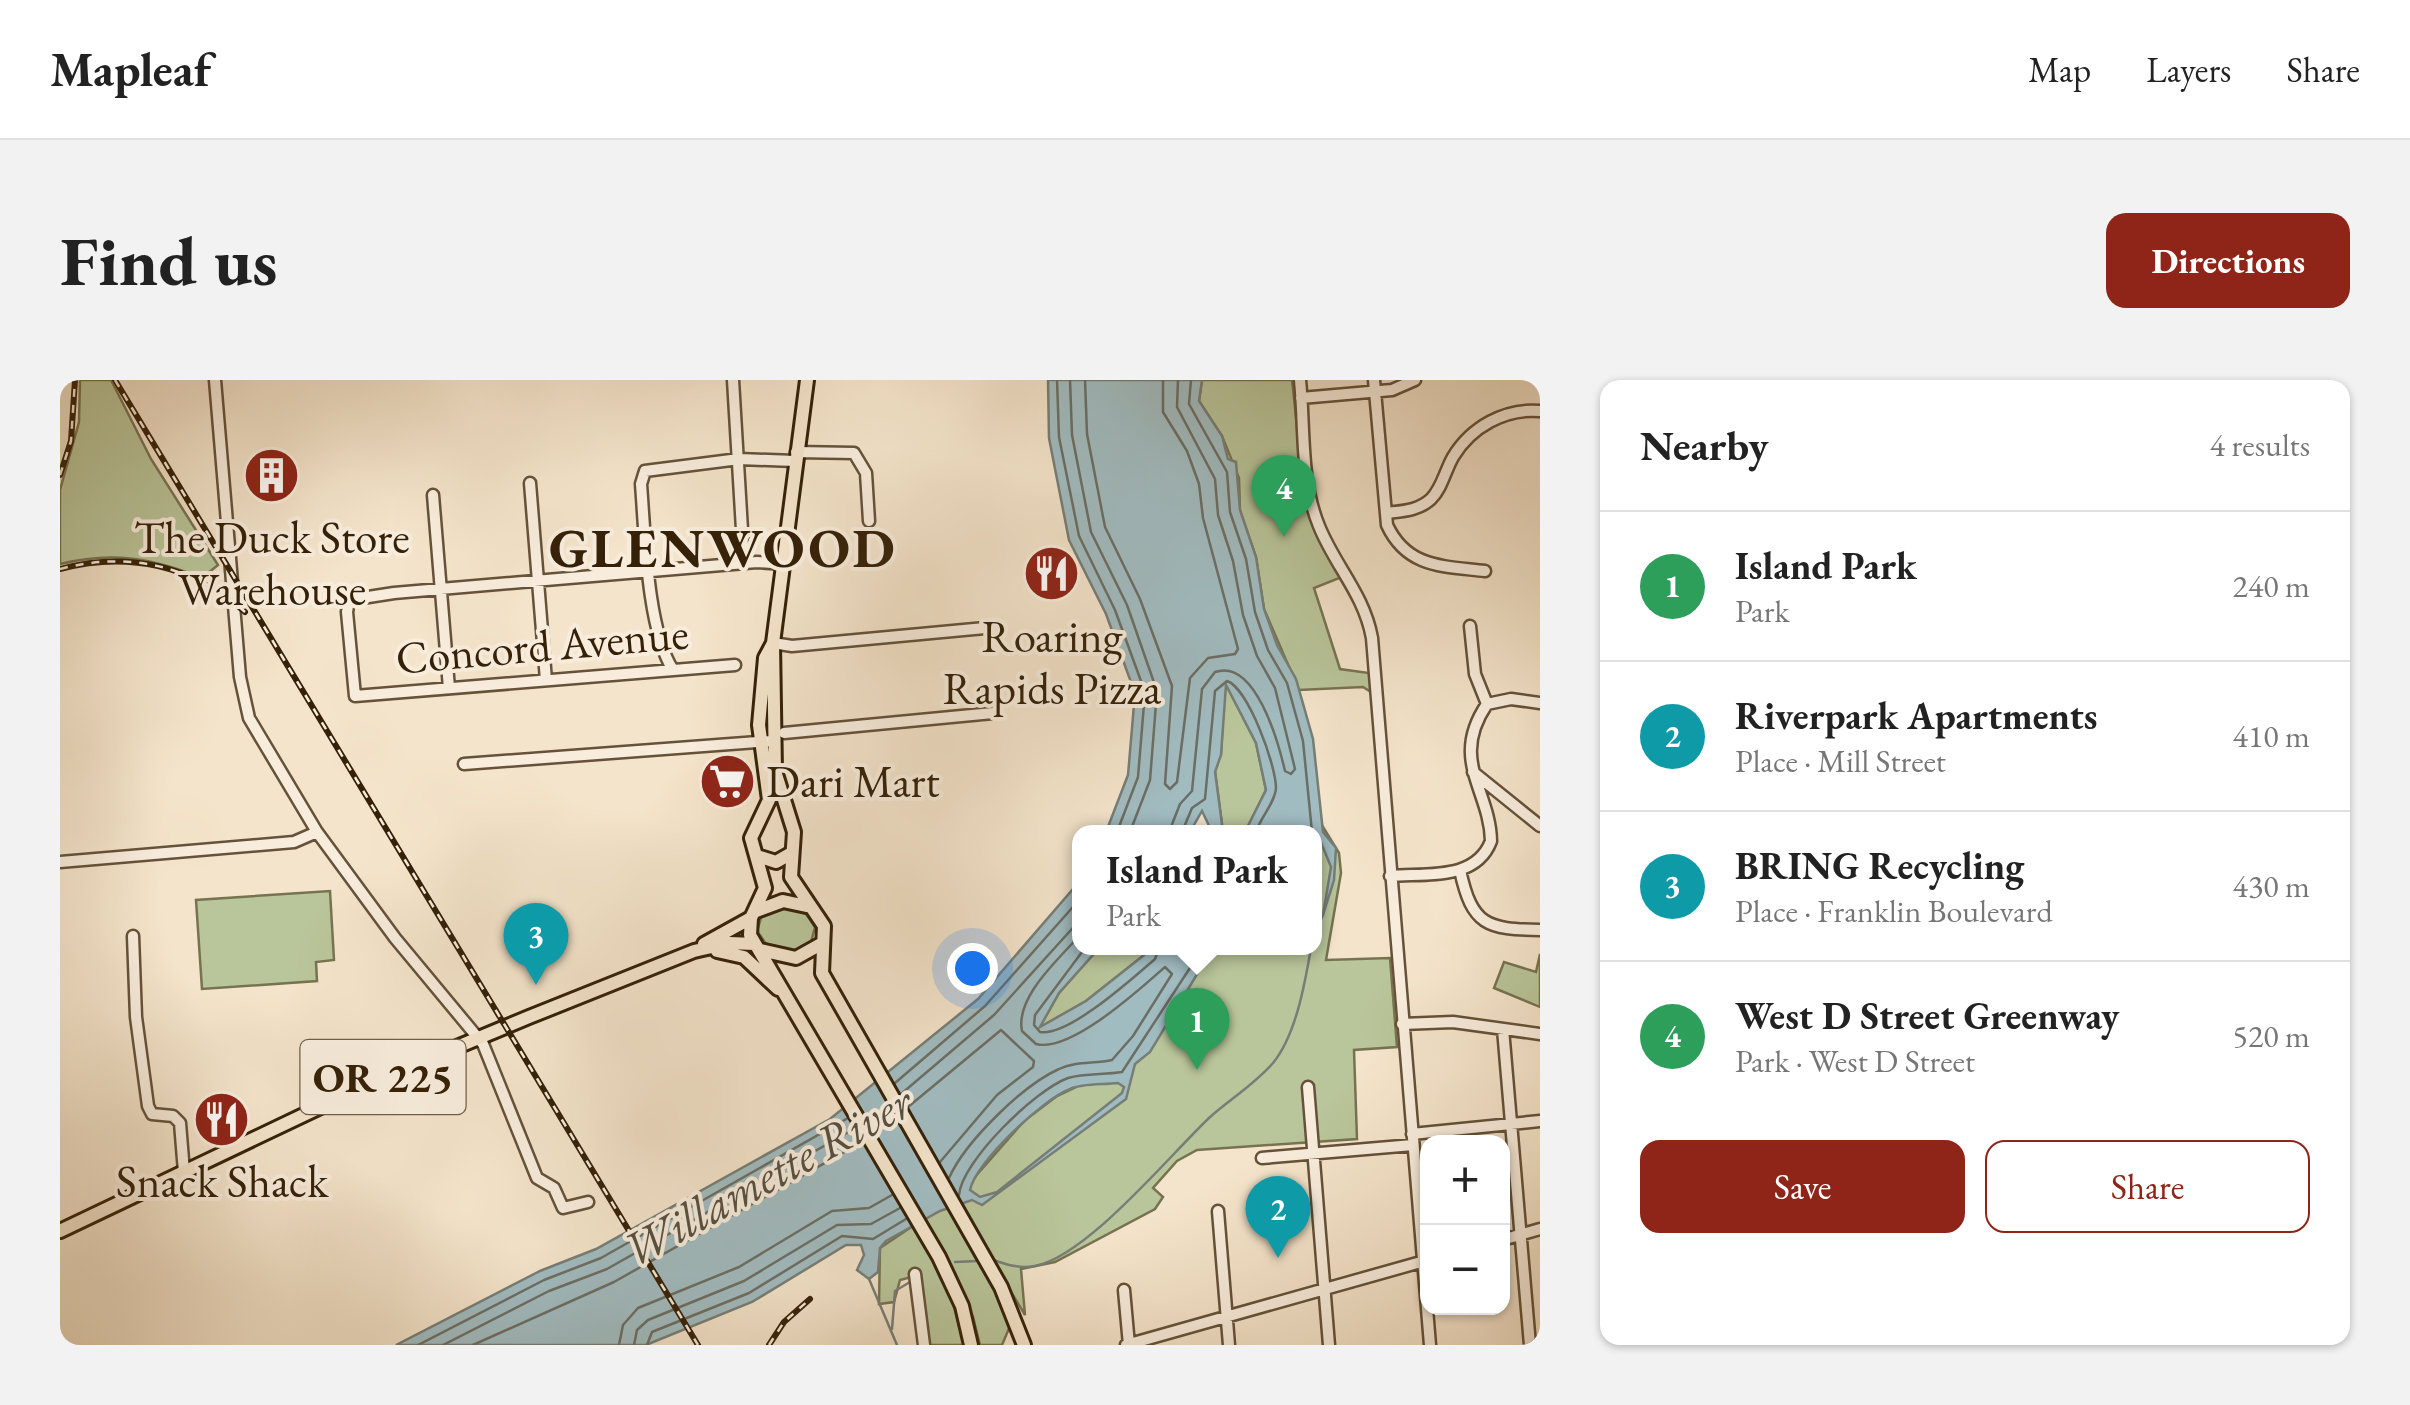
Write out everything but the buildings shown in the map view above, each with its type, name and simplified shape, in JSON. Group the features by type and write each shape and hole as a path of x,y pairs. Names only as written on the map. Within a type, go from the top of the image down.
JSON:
{"main road":[{"path":"808,380 773,643 765,658 779,791 794,836 791,876 824,926 820,965 832,990 1002,1286 1024,1345"},
{"path":"772,739 769,794 752,838 765,882 754,914 757,947 939,1258 955,1288 974,1345"},
{"path":"762,820 776,817 789,822"},
{"path":"756,856 776,862 790,854"},
{"path":"754,914 783,901 813,908"},
{"name":"OR 225","path":"60,1232 375,1081 694,950 754,914"},
{"name":"OR 225","path":"694,950 729,943 757,947"},
{"path":"757,947 796,958 821,944"},
{"path":"694,950 731,952 748,960 802,1020"}],"street":[{"path":"215,380 241,691 249,718 316,832 395,938 480,1038 537,1178 554,1188 563,1208 588,1202"},
{"path":"732,380 744,563"},
{"path":"1300,380 1305,465 1314,511 1369,621 1421,1225"},
{"path":"1302,398 1415,380"},
{"path":"1375,386 1386,513 1394,539 1415,560 1485,571"},
{"path":"1386,513 1419,508 1430,500 1462,444 1487,423 1516,412 1540,411"},
{"path":"673,670 665,654 648,572 641,484 644,471 738,460 856,454 866,473 869,521"},
{"path":"530,483 546,680"},
{"path":"433,495 449,688"},
{"path":"442,589 744,563 785,564"},
{"name":"Concord Avenue","path":"442,589 349,600 355,696 735,665"},
{"path":"1390,876 1460,870 1480,862 1491,841 1474,772 1472,737 1487,704 1475,674 1470,626"},
{"path":"773,643 792,646 985,628"},
{"path":"1487,704 1538,699"},
{"path":"464,764 772,739 993,713"},
{"path":"1474,772 1540,826"},
{"path":"60,862 294,842 316,832"},
{"path":"1460,870 1470,906 1489,926 1540,930"},
{"path":"133,936 136,1016 148,1106 152,1114 173,1116 180,1123 184,1172"},
{"path":"1402,1024 1441,1021 1540,1034"},
{"path":"1503,1029 1533,1342"},
{"path":"1308,1087 1329,1345"},
{"path":"1262,1158 1540,1121"},
{"path":"1218,1212 1229,1345"},
{"path":"1510,1237 1540,1229"},
{"path":"1124,1290 1128,1345 1420,1262"},
{"path":"915,1274 924,1345"},
{"path":"1428,1315 1430,1345"}],"green space":[{"path":"80,380 111,380 151,459 218,565 202,578 166,566 115,557 60,564 60,490 79,422"},
{"path":"1202,380 1292,380 1309,503 1327,551 1342,577 1314,588 1340,669 1369,673 1371,692 1363,687 1299,690 1264,609 1256,557 1240,511 1239,478 1222,436 1199,401"},
{"path":"1225,682 1256,743 1266,790 1248,825 1222,825 1215,771 1221,754"},
{"path":"1322,830 1339,853 1341,873 1326,960 1390,958 1397,1047 1354,1050 1357,1139 1197,1150 1177,1161 1153,1188 1163,1197 1155,1209 1055,1262 1021,1269 1025,1315 1007,1285 1010,1326 1002,1345 980,1345 973,1317 942,1256 933,1261 953,1303 964,1345 929,1345 919,1275 900,1280 894,1302 879,1304 880,1248 959,1195 1024,1121 1057,1096 1149,1052 1209,955 1322,955"},
{"path":"330,891 334,960 316,962 317,981 202,989 196,900"},
{"path":"783,907 804,911 815,927 810,946 792,953 769,948 757,931 762,915"},
{"path":"1540,954 1540,1007 1494,988 1504,962 1536,972"},
{"path":"1093,955 1144,955 1086,1001 1039,1028 1059,993"}],"water":[{"path":"1048,380 1202,380 1199,401 1222,436 1228,459 1236,462 1240,510 1256,557 1264,609 1277,645 1296,679 1313,739 1323,832 1336,848 1334,880 1323,915 1331,867 1322,845 1322,825 1248,825 1266,790 1256,743 1226,685 1221,755 1215,772 1222,825 1209,825 1202,811 1194,825 1109,825 1128,775 1135,693 1106,614 1069,540 1049,438"},
{"name":"Willamette River","path":"1072,890 1072,955 1093,955 1059,993 1040,1027 1086,1001 1144,955 1209,955 1150,1052 1135,1064 1126,1099 982,1205 972,1200 940,1211 886,1241 880,1248 878,1272 869,1279 857,1270 864,1255 861,1245 846,1245 752,1302 646,1345 396,1345 540,1271 596,1249 830,1119 978,999","holes":["1118,1083 1124,1087 1122,1093 997,1192 980,1197 970,1190 997,1149 1058,1095 1075,1087"]}],"waterway":[{"path":"991,1259 1035,1266 1078,1244 1126,1202 1209,1118 1266,1071 1294,1024 1310,955"},
{"path":"955,1262 978,1261"},
{"path":"869,1279 897,1345"},
{"path":"892,1329 895,1291 910,1282"}],"railway":[{"path":"60,475 71,441 75,380"},
{"path":"115,380 698,1345"},
{"path":"60,569 110,562 158,566 203,583 245,612"},
{"path":"769,1345 784,1322 810,1299"}],"place":[{"name":"The Duck Store Warehouse","path":"272,475"},
{"name":"West D Street Greenway","path":"1284,537"},
{"name":"Roaring Rapids Pizza","path":"1052,574"},
{"name":"Dari Mart","path":"727,781"},
{"name":"BRING Recycling","path":"536,985"},
{"name":"Island Park","path":"1197,1070"},
{"name":"Snack Shack","path":"222,1119"},
{"name":"Riverpark Apartments","path":"1278,1258"}],"district":[{"name":"GLENWOOD","path":"723,548"}]}
